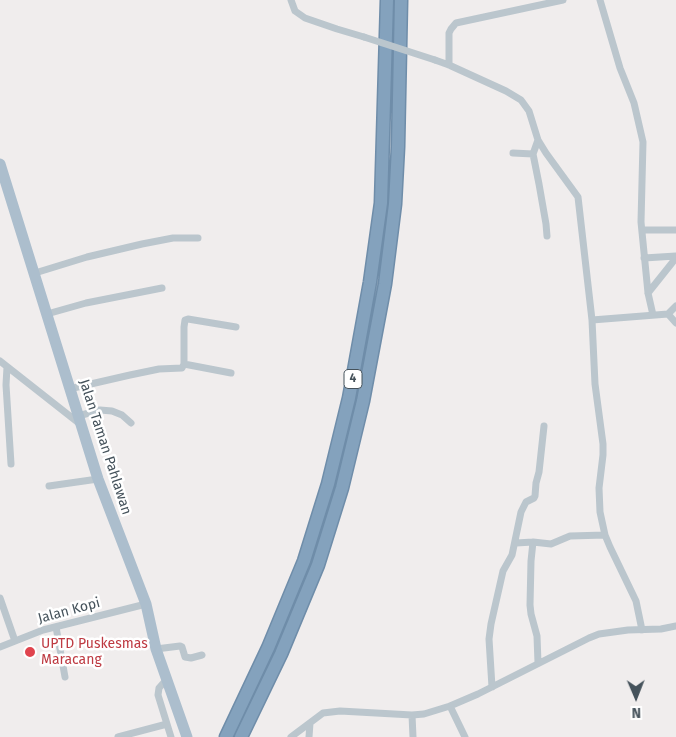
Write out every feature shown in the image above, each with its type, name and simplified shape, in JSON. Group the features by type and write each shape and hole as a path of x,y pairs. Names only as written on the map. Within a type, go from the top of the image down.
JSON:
{"highway":[{"name":"4","path":"226,737 268,648 304,560 328,484 349,398 370,282 381,202 387,0"},
{"name":"4","path":"241,737 281,654 318,565 342,488 363,401 384,292 395,204 401,0"}],"main road":[{"name":"Jalan Taman Pahlawan","path":"0,164 98,479 146,604 156,649 187,737"}],"street":[{"path":"291,0 295,11 305,18 449,64 521,100 529,111 538,140 551,162 578,197 592,320 595,384 603,444 599,505 605,535 636,601 642,630"},
{"path":"449,64 450,33 456,23 563,0"},
{"path":"600,0 620,68 634,102 644,142 641,206 642,230 648,293 653,315"},
{"path":"538,140 533,154 547,236"},
{"path":"513,153 533,154"},
{"path":"642,230 676,230"},
{"path":"35,273 87,257 142,244 173,238 198,238"},
{"path":"644,258 676,257"},
{"path":"648,293 676,257"},
{"path":"47,314 86,303 162,288"},
{"path":"592,320 668,314 676,306"},
{"path":"668,314 676,323"},
{"path":"58,407 71,394 130,374 159,369 182,368 184,364 185,320 236,327"},
{"path":"0,361 58,407 79,420 100,410 112,411 122,415 131,423"},
{"path":"184,364 231,373"},
{"path":"8,367 6,385 11,464"},
{"path":"492,687 489,639 491,624 503,571 512,556 516,543 521,512 526,502 535,496 544,426"},
{"path":"49,486 98,479"},
{"path":"516,543 551,544 570,536 605,535"},
{"path":"533,542 530,605 537,636 538,663"},
{"path":"0,598 15,642"},
{"name":"Jalan Kopi","path":"0,647 37,632 146,604"},
{"path":"291,737 318,716 328,711 424,714 450,706 492,687 599,634 676,626"},
{"path":"56,627 65,677"},
{"path":"156,649 180,646 185,657 190,658 202,655"},
{"path":"167,679 159,688 158,695 171,737"},
{"path":"450,706 465,737"},
{"path":"412,714 413,737"},
{"path":"309,737 310,723"},
{"path":"118,737 167,724"}],"place":[{"name":"UPTD Puskesmas Maracang","path":"30,652"}]}
